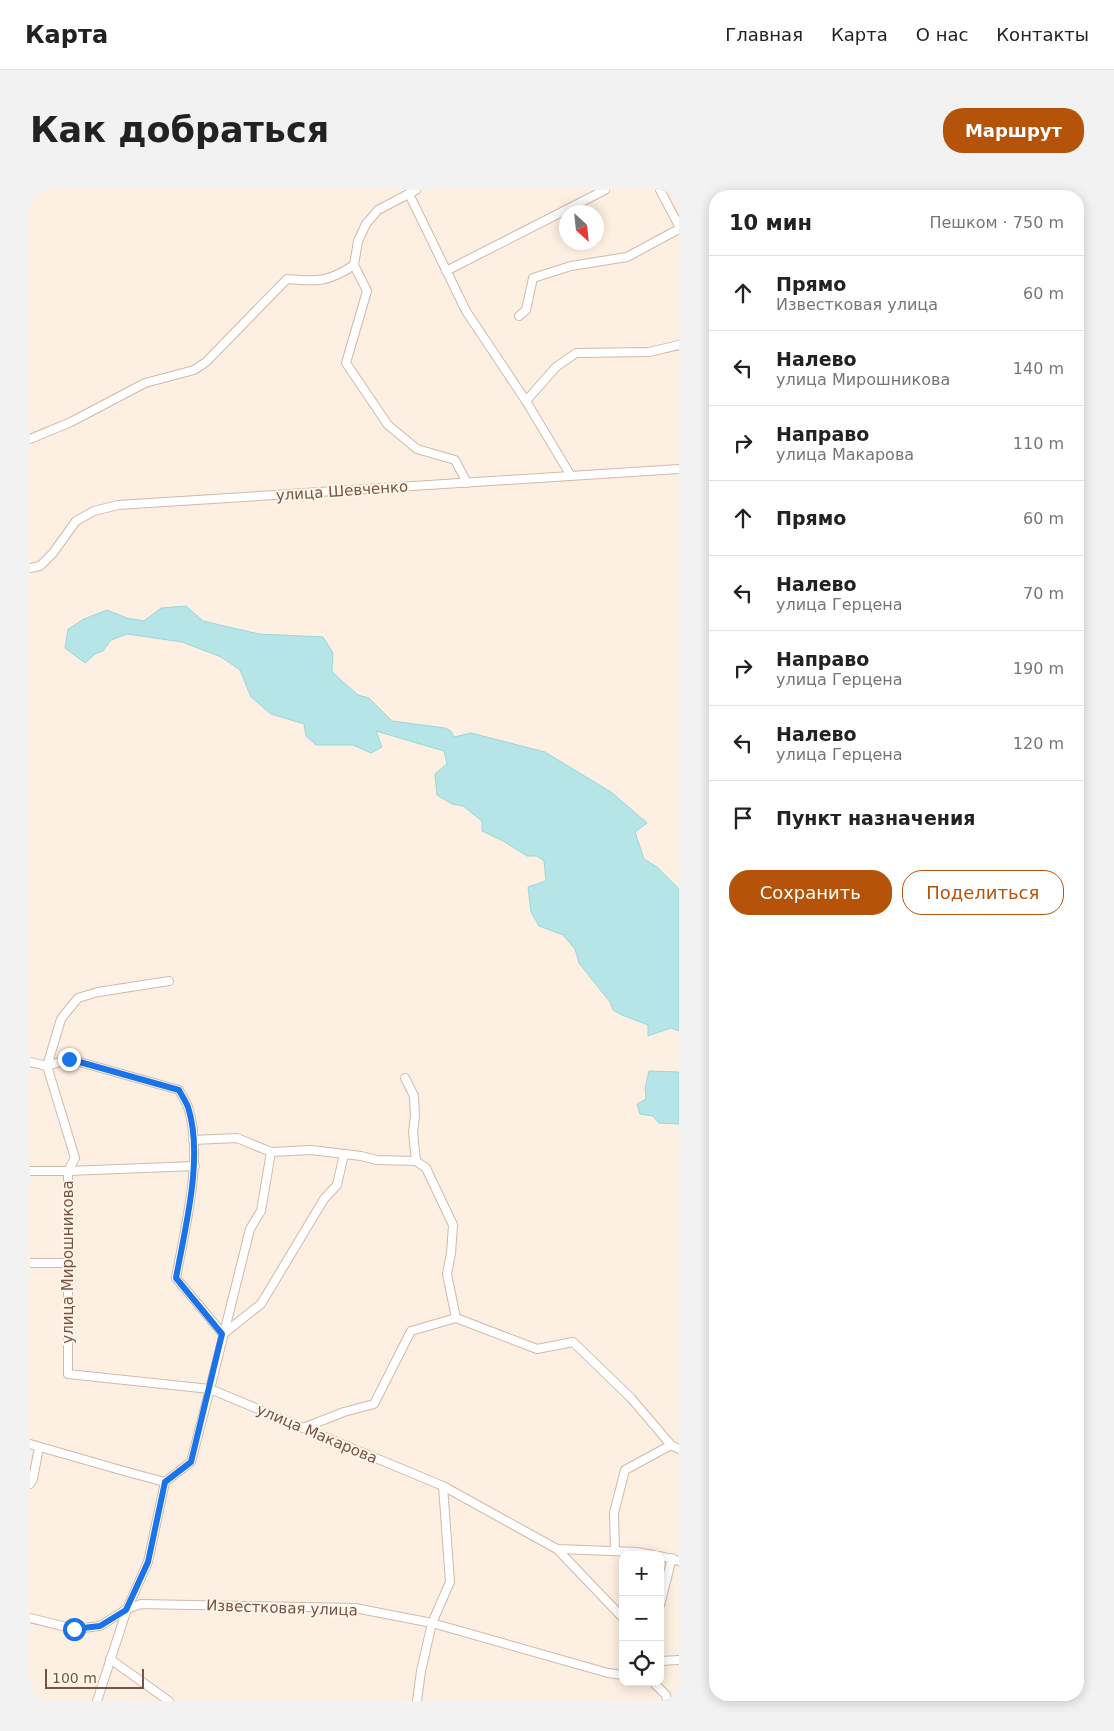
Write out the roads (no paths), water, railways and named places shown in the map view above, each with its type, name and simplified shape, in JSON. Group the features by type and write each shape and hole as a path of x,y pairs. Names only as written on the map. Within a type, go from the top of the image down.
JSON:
{"street":[{"path":"446,271 604,190"},
{"path":"519,316 526,310 533,278 571,266 627,257 679,227 660,190"},
{"path":"467,483 456,460 417,449 388,425 346,363 367,291 354,265 358,241 366,224 378,210 413,192 446,271 466,310 526,401 571,476"},
{"path":"30,439 71,422 144,383 194,370 206,362 287,279 324,280 340,275 354,265"},
{"path":"526,401 556,367 576,353 649,352 679,345"},
{"name":"улица Шевченко","path":"30,568 40,566 53,554 76,521 94,511 118,505 679,469"},
{"path":"47,1066 61,1019 78,998 98,992 170,981"},
{"path":"30,1062 47,1066 69,1059 179,1090 188,1107 193,1140 194,1166 176,1278 222,1334"},
{"name":"улица Мирошникова","path":"47,1066 74,1158 68,1171 68,1374"},
{"path":"405,1078 414,1096 415,1116 412,1132 416,1162"},
{"path":"193,1140 237,1138 271,1152 311,1150 377,1160 416,1162 426,1168 453,1225 452,1253 447,1274 456,1318"},
{"path":"97,1701 126,1610 148,1562 165,1482 191,1462 250,1229 261,1211 271,1152"},
{"path":"222,1334 261,1304 324,1199 337,1185 344,1154"},
{"path":"30,1171 194,1166"},
{"path":"30,1263 68,1264"},
{"path":"303,1428 344,1412 374,1404 411,1331 456,1318 537,1349 573,1342 631,1398 671,1445 679,1449"},
{"name":"улица Макарова","path":"68,1374 210,1389 443,1486 557,1549 619,1551"},
{"path":"30,1444 165,1482"},
{"path":"615,1551 614,1513 625,1470 671,1445"},
{"path":"30,1484 33,1480 39,1447"},
{"path":"417,1701 421,1671 432,1623 450,1582 443,1486"},
{"path":"557,1549 619,1614"},
{"path":"664,1586 676,1560"},
{"name":"Известковая улица","path":"30,1618 74,1629 100,1626 140,1604 355,1608 432,1623 608,1674 619,1675"},
{"path":"110,1659 169,1701"},
{"path":"664,1661 679,1660"},
{"path":"657,1686 666,1695 667,1701"}],"water":[{"path":"186,606 203,621 259,634 323,637 333,653 332,672 358,695 369,698 392,721 445,728 451,731 454,737 471,733 545,752 611,792 647,823 635,832 644,859 657,867 679,889 679,1031 671,1028 648,1036 648,1025 613,1010 610,1002 579,963 575,949 563,935 539,926 531,912 528,887 546,881 544,861 537,856 527,856 482,831 482,821 463,806 452,804 437,795 435,774 447,764 444,751 376,731 382,747 371,753 353,745 316,745 306,736 304,724 271,714 251,697 240,670 221,657 182,642 127,634 111,640 103,651 95,654 85,663 65,648 68,629 84,619 107,610 127,618 144,621 161,608"},
{"path":"649,1071 679,1072 679,1124 659,1123 653,1116 640,1114 637,1104 646,1099 645,1088"}]}
